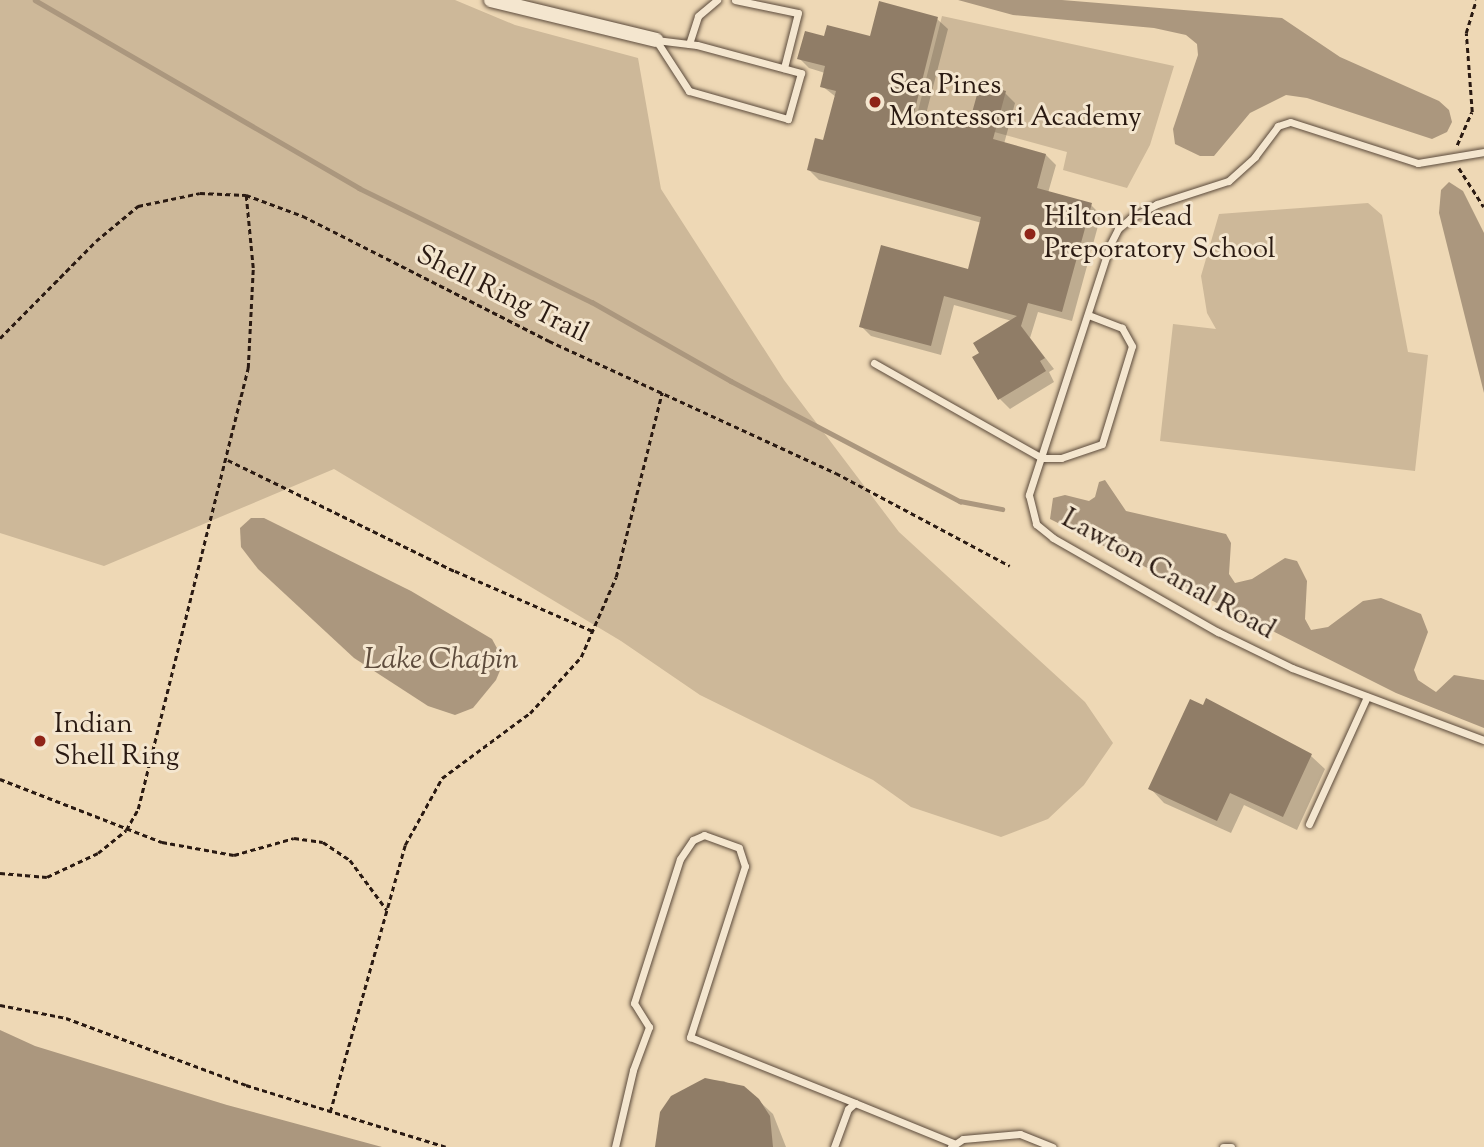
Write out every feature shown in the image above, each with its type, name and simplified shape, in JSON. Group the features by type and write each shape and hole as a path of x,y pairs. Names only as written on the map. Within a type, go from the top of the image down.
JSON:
{"street":[{"path":"491,0 656,40"}],"lane":[{"path":"689,44 698,16 717,0"},
{"path":"734,0 798,13 784,68"},
{"path":"656,40 689,44 801,73 788,119 689,91 656,40"},
{"name":"Lawton Canal Road","path":"1484,152 1418,163 1398,159 1308,125 1278,126 1255,157 1228,181 1157,204 1118,229 1029,495 1029,508 1036,524 1053,538 1218,632 1367,697 1484,740"},
{"path":"874,363 1042,458 1092,450 1108,435 1132,346 1122,328 1088,315"},
{"path":"1309,824 1367,697"},
{"path":"615,1147 632,1070 649,1027 634,1003 680,859 693,841 704,835 739,848 744,866 690,1037 952,1145 1020,1134 1053,1147"},
{"path":"834,1147 848,1110 855,1103"},
{"path":"1223,1147 1231,1147"}],"path":[{"path":"1476,0 1466,33 1472,112 1454,157 1484,207"},
{"name":"Shell Ring Trail","path":"0,338 96,241 138,206 200,192 246,195 303,216 662,393 836,473 1010,566"},
{"path":"0,873 47,877 98,853 127,830 138,809 156,754 248,368 253,268 246,195"},
{"path":"330,1112 405,845 442,778 530,713 581,657 616,577 662,393"},
{"path":"227,459 454,571 593,631"},
{"path":"0,779 162,842 233,855 295,838 323,842 349,860 387,910"},
{"path":"0,1005 66,1018 330,1112 446,1147"}],"shaded area":[{"path":"0,0 455,0 515,25 638,58 661,189 784,380 899,532 1085,702 1113,743 1084,785 1048,819 1001,837 911,807 873,780 700,695 621,641 334,469 104,566 0,533"},
{"path":"942,16 1174,66 1150,145 1127,188 1063,170 1067,152 918,111"},
{"path":"1368,203 1382,215 1408,352 1428,355 1415,471 1160,441 1173,324 1216,329 1207,313 1201,276 1219,214"}],"water":[{"path":"958,0 1062,0 1282,18 1340,57 1439,101 1449,110 1452,122 1447,132 1432,139 1307,98 1286,95 1250,113 1214,156 1200,156 1175,144 1173,129 1198,55 1197,44 1186,35 1154,28 1013,15"},
{"path":"1449,182 1463,191 1484,233 1484,393 1439,213 1441,190"},
{"path":"1105,480 1126,511 1226,534 1231,543 1229,574 1235,583 1252,579 1285,558 1297,561 1307,581 1305,619 1311,630 1328,627 1363,601 1381,598 1421,614 1428,632 1414,670 1418,680 1436,692 1454,675 1484,680 1484,728 1396,693 1050,519 1053,498 1065,495 1089,501 1095,497 1099,482"},
{"name":"Lake Chapin","path":"251,518 264,518 411,591 492,639 504,661 496,680 473,708 455,715 428,706 354,658 258,569 241,547 240,528"},
{"path":"0,1030 35,1046 227,1105 382,1147 0,1147"}],"building":[{"name":"Hilton Head Preporatory School","path":"879,1 938,17 914,113 968,127 980,84 1006,91 993,139 1046,154 1037,188 1092,203 1062,312 1028,303 1021,326 1045,358 1040,361 1046,371 998,400 972,357 979,353 973,343 1017,316 944,296 931,346 859,327 881,245 968,269 981,217 807,170 815,138 823,140 836,91 820,87 825,66 797,59 805,31 824,36 827,25 870,36"},
{"path":"1206,698 1312,754 1283,817 1230,793 1217,821 1148,789 1190,699 1203,705"},
{"path":"705,1078 744,1086 759,1099 770,1116 773,1147 655,1147 660,1112 671,1096"}],"waterway":[{"path":"35,0 359,188 592,302 731,381 960,501 1002,509"}],"place":[{"name":"Sea Pines Montessori Academy","path":"875,102"},
{"name":"Hilton Head Preporatory School","path":"1030,234"},
{"name":"Indian Shell Ring","path":"40,741"}]}
